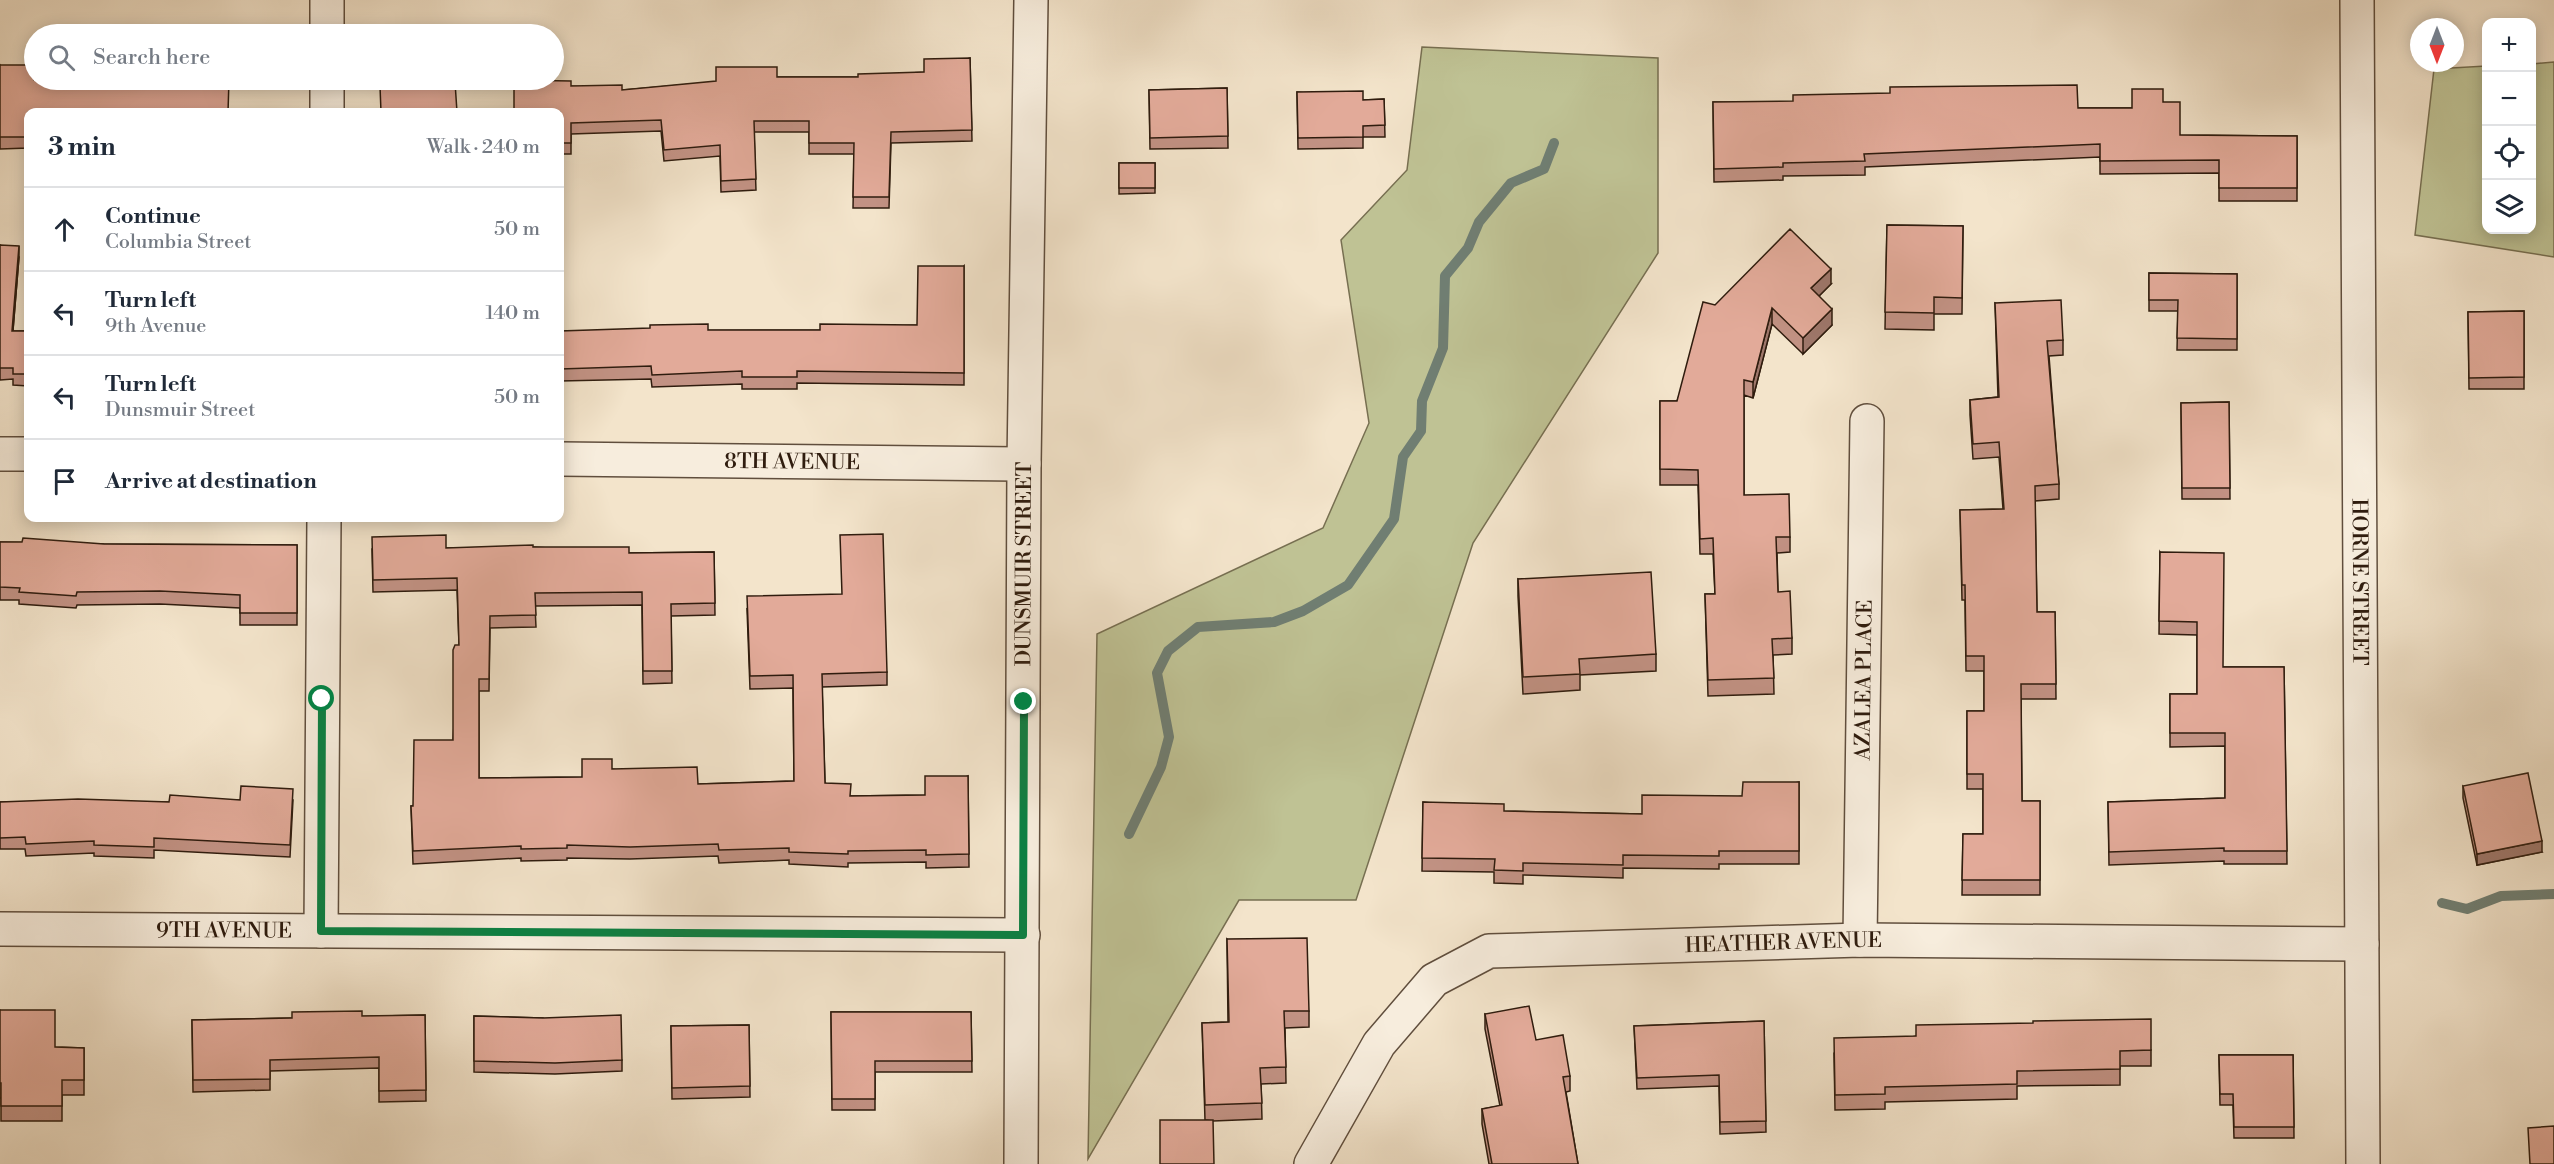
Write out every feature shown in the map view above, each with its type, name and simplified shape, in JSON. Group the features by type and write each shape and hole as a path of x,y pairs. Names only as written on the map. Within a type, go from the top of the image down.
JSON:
{"street":[{"path":"327,0 327,24"},
{"name":"DUNSMUIR STREET","path":"1021,1164 1024,464 1031,0"},
{"name":"HORNE STREET","path":"2357,0 2362,1164"},
{"path":"327,90 327,108"},
{"name":"AZALEA PLACE","path":"1860,940 1867,421"},
{"path":"0,454 24,454"},
{"name":"8TH AVENUE","path":"564,459 1024,464"},
{"path":"321,931 324,522"},
{"name":"9TH AVENUE","path":"0,929 1023,935"},
{"name":"HEATHER AVENUE","path":"1311,1164 1379,1044 1434,980 1489,951 1860,940 2362,944"}],"green space":[{"path":"1422,47 1658,58 1658,253 1473,543 1356,900 1239,900 1088,1159 1097,634 1323,528 1369,423 1341,240 1407,170"},
{"path":"2554,62 2554,257 2415,235 2434,72 2464,72 2464,67 2482,66 2482,234 2536,234 2536,64"}],"building":[{"path":"970,58 972,130 891,132 889,197 853,197 854,143 809,143 809,121 754,121 756,179 721,181 720,145 664,150 661,120 571,123 571,143 564,143 564,108 514,108 514,90 564,90 564,81 571,81 571,86 622,85 622,90 716,81 716,67 777,67 777,77 858,77 858,74 924,72 924,59"},
{"path":"0,65 24,65 24,90 229,90 228,108 24,108 24,137 0,137"},
{"path":"2077,85 2078,108 2132,108 2132,89 2163,89 2163,102 2180,102 2180,135 2297,136 2297,188 2219,188 2219,160 2100,161 2100,144 1864,154 1865,161 1783,163 1783,167 1714,169 1713,102 1793,101 1793,95 1890,93 1890,87"},
{"path":"1227,88 1228,136 1150,138 1149,90"},
{"path":"380,90 456,90 457,108 381,108"},
{"path":"1363,91 1363,100 1384,99 1385,125 1363,126 1363,137 1298,138 1297,92"},
{"path":"1119,163 1155,163 1155,188 1119,188"},
{"path":"1887,225 1963,226 1962,298 1934,297 1934,313 1885,312"},
{"path":"1790,229 1831,269 1811,288 1832,309 1803,338 1772,308 1753,382 1744,380 1744,495 1789,494 1790,537 1776,537 1778,592 1790,591 1792,638 1772,639 1774,678 1708,680 1705,594 1715,594 1713,538 1700,539 1698,470 1660,469 1660,401 1677,401 1703,302 1715,305"},
{"path":"0,245 19,246 12,331 24,331 24,374 13,374 13,368 0,368"},
{"path":"918,266 964,266 964,373 797,371 797,377 742,377 742,371 652,375 651,366 564,369 564,331 708,324 708,330 820,330 820,324 917,325"},
{"path":"2149,273 2237,274 2237,339 2177,338 2178,300 2149,300"},
{"path":"2061,300 2063,340 2047,341 2059,484 2035,486 2037,612 2055,612 2056,684 2021,684 2022,801 2040,801 2040,880 1962,880 1963,834 1983,834 1983,774 1967,774 1967,711 1984,711 1984,656 1966,656 1965,585 1962,585 1960,510 2004,509 1999,442 1973,444 1970,400 1999,397 1995,303"},
{"path":"2524,311 2524,377 2469,378 2468,312"},
{"path":"2229,402 2230,488 2182,488 2181,403"},
{"path":"883,534 887,672 822,674 825,783 851,784 850,796 925,795 925,776 968,776 969,854 926,855 926,850 848,851 848,854 789,852 789,848 719,850 718,844 630,847 567,845 567,848 521,849 521,846 413,851 411,806 413,806 414,740 453,740 453,650 455,645 459,645 457,578 373,580 372,537 446,535 446,548 533,545 533,547 629,547 629,553 714,552 715,603 671,604 672,671 643,671 642,592 535,593 536,615 490,616 489,679 479,679 479,778 582,777 582,759 612,759 612,769 697,767 698,784 794,781 793,675 750,676 747,596 842,594 840,535"},
{"path":"23,538 104,544 297,545 297,613 240,613 240,595 160,591 77,592 76,596 19,592 20,588 0,587 0,542 22,542"},
{"path":"2160,552 2224,553 2223,667 2284,667 2287,851 2224,851 2224,848 2109,852 2108,802 2225,798 2225,733 2170,733 2170,694 2197,694 2197,622 2159,621"},
{"path":"1651,572 1656,654 1579,659 1580,674 1523,677 1518,579"},
{"path":"2528,773 2542,841 2477,854 2463,786"},
{"path":"1743,782 1799,782 1799,851 1719,851 1719,856 1623,855 1623,865 1523,863 1523,871 1494,870 1495,859 1422,858 1423,802 1504,804 1504,811 1642,814 1642,795 1742,796"},
{"path":"241,786 293,789 290,845 154,838 154,847 94,845 94,841 26,844 25,837 0,838 0,802 78,799 169,802 170,795 240,800"},
{"path":"1307,938 1309,1011 1284,1011 1286,1067 1260,1068 1262,1103 1205,1105 1202,1023 1229,1022 1227,939"},
{"path":"1529,1006 1536,1040 1563,1035 1570,1076 1563,1077 1578,1164 1492,1164 1482,1109 1502,1105 1485,1014"},
{"path":"0,1010 55,1010 55,1047 84,1048 84,1080 62,1080 62,1106 1,1106"},
{"path":"362,1011 362,1016 425,1015 426,1090 379,1091 379,1057 270,1060 270,1079 193,1080 192,1020 292,1018 292,1012"},
{"path":"831,1012 971,1012 972,1061 875,1061 875,1099 832,1099"},
{"path":"621,1015 622,1060 555,1063 474,1061 474,1016 543,1018"},
{"path":"2151,1019 2151,1050 2120,1051 2120,1069 2017,1071 2017,1084 1885,1087 1885,1094 1835,1095 1834,1038 1916,1036 1916,1025"},
{"path":"1764,1021 1766,1121 1720,1122 1719,1075 1637,1078 1634,1026"},
{"path":"749,1025 750,1086 672,1088 671,1026"},
{"path":"2219,1055 2293,1055 2294,1127 2234,1127 2233,1094 2220,1094"},
{"path":"1160,1120 1213,1120 1214,1164 1160,1164"},
{"path":"2554,1126 2554,1164 2530,1164 2528,1128"}],"waterway":[{"path":"1129,834 1161,767 1169,737 1157,673 1168,651 1198,627 1274,622 1303,611 1348,585 1394,519 1403,457 1421,431 1422,401 1443,348 1445,276 1468,248 1479,222 1511,183 1544,169 1554,143"},
{"path":"2442,903 2467,909 2501,896 2554,894"}],"route":[{"path":"322,699 321,931 1023,935 1024,702"}]}
